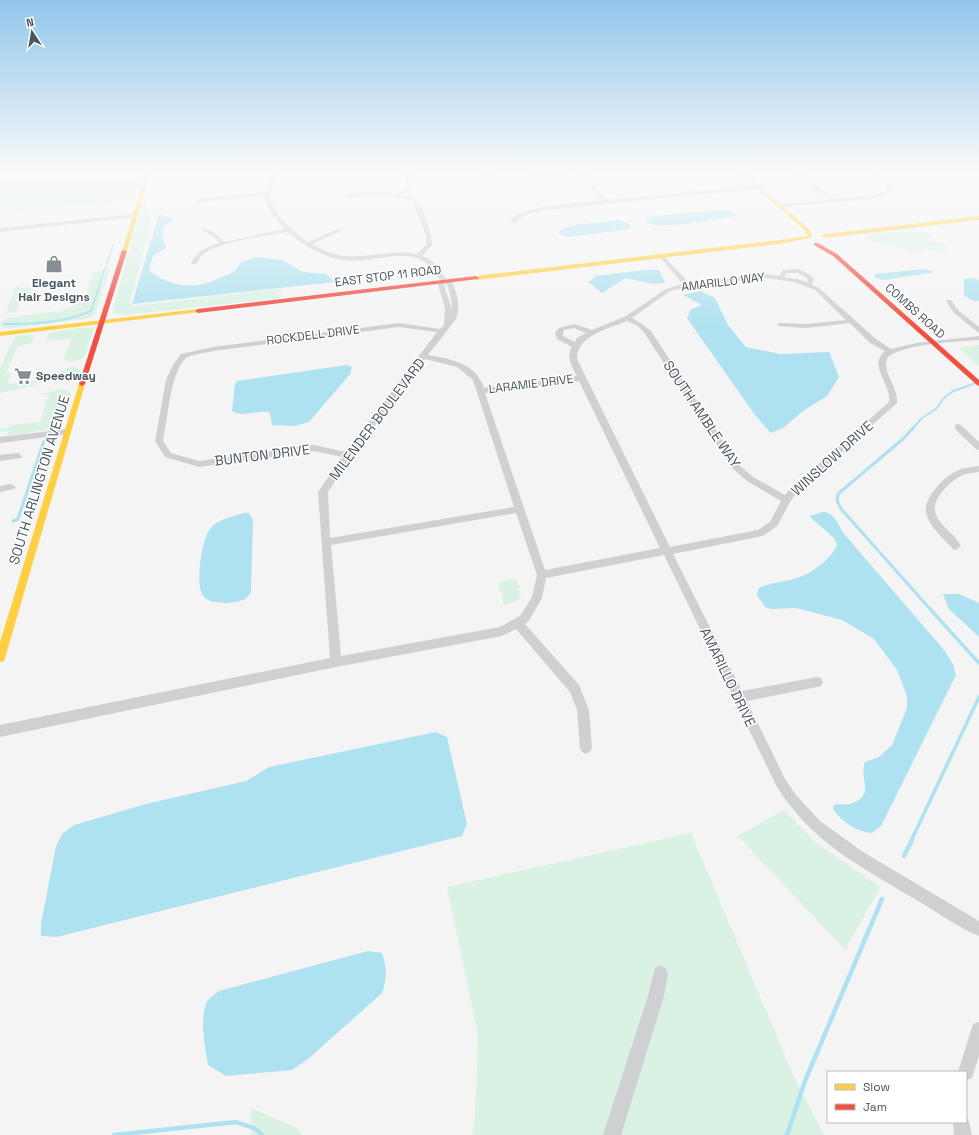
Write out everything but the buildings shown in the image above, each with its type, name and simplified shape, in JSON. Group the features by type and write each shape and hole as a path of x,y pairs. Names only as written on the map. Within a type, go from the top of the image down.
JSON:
{"street":[{"path":"0,230 40,226"},
{"name":"SOUTH ARLINGTON AVENUE","path":"1,653 67,432 133,226"},
{"path":"286,226 298,238 308,244 334,256 345,258 392,255 418,256 429,245 429,236 425,226"},
{"name":"COMBS ROAD","path":"802,226 806,230 811,239 835,255 979,384"},
{"name":"COMBS ROAD","path":"805,226 826,239 829,247 835,255"},
{"path":"826,239 915,226"},
{"path":"205,230 217,237 223,244"},
{"path":"194,263 196,257 203,252 223,244 289,230"},
{"path":"308,244 339,230"},
{"name":"EAST STOP 11 ROAD","path":"0,334 779,242 826,239"},
{"name":"MILENDER BOULEVARD","path":"336,662 323,492 348,455 442,331 453,321 456,310 438,267 431,261 418,256"},
{"path":"662,256 687,285"},
{"name":"AMARILLO WAY","path":"781,277 783,273 788,271 803,272 811,278 808,284"},
{"name":"AMARILLO WAY","path":"594,333 626,318 664,292 687,285 763,276 781,277 808,284 824,294 874,343 890,352"},
{"path":"949,301 956,312 979,331"},
{"name":"SOUTH AMBLE WAY","path":"626,318 640,325 648,333 735,466 750,478 786,500"},
{"path":"780,325 806,326 852,321"},
{"name":"ROCKDELL DRIVE","path":"199,464 168,456 159,441 170,380 176,365 184,356 213,348 399,325 442,331"},
{"path":"566,326 577,326 594,333 584,338 576,346 560,337 559,332 566,326"},
{"path":"890,352 903,348 979,338"},
{"name":"AMARILLO DRIVE","path":"576,346 573,359 738,697 791,800 811,822 844,849 979,929"},
{"name":"WINSLOW DRIVE","path":"542,575 760,534 774,524 786,500 794,490 893,403 893,392 882,362 885,355 890,352"},
{"path":"0,731 336,662 502,631 518,624 524,619 537,598 542,575 477,379 472,372 461,365 423,356"},
{"name":"LARAMIE DRIVE","path":"481,391 582,378"},
{"path":"958,427 979,447"},
{"path":"0,440 67,432"},
{"name":"BUNTON DRIVE","path":"199,464 314,448 348,455"},
{"path":"0,458 18,456"},
{"path":"956,546 936,523 931,514 930,504 934,497 958,474 979,469"},
{"path":"0,489 11,487"},
{"path":"326,542 519,509"},
{"path":"518,624 575,689 583,710 586,748"},
{"path":"738,697 817,682"},
{"path":"612,1135 656,996 660,973"},
{"path":"966,1071 979,1030"},
{"path":"961,1123 963,1135"}],"green space":[{"path":"136,226 150,226 130,302 132,306 281,289 281,298 124,315 112,313"},
{"path":"887,232 926,232 931,235 927,240 943,243 949,250 943,253 925,249 909,252 894,244 872,242 865,234"},
{"path":"105,268 110,269 95,314 90,318 9,329 0,326 1,322 7,318 56,311 58,313 84,300 81,298 86,295 93,273"},
{"path":"21,285 21,288 42,285 28,291 34,291 21,300 16,312 6,313 15,287"},
{"path":"88,327 93,328 93,330 85,356 77,360 63,360 72,339 46,341 48,335 52,332"},
{"path":"32,334 34,337 32,343 18,346 6,373 12,373 7,384 57,378 59,377 57,376 61,371 68,368 77,367 81,371 66,381 54,383 54,380 36,382 34,386 0,393 0,368 15,336"},
{"path":"979,345 979,366 959,348"},
{"path":"60,389 68,390 71,394 62,421 55,428 7,436 9,431 0,432 0,429 8,428 12,425 40,422 49,395 42,394"},
{"path":"516,579 520,587 518,588 521,599 509,604 503,604 502,592 499,591 500,582"},
{"path":"784,810 816,843 880,887 845,950 738,836"},
{"path":"691,833 794,1077 824,1135 472,1135 475,1121 478,1034 447,887"},
{"path":"251,1108 295,1127 302,1135 251,1135"}],"water":[{"path":"155,226 166,226 163,228 164,244 167,247 153,256 149,270 155,275 169,282 184,285 209,283 233,272 240,263 256,257 282,260 303,272 326,274 335,282 132,304"},
{"path":"571,226 631,226 630,229 568,237 558,234 560,230"},
{"path":"923,269 935,272 884,280 878,279 874,276 875,274"},
{"path":"643,270 659,270 665,283 652,284 626,278 602,293 588,282 596,276"},
{"path":"972,278 979,280 979,301 971,300 964,295 964,279"},
{"path":"700,291 715,298 728,325 746,347 780,354 829,352 839,377 827,396 803,411 783,428 771,433 755,415 687,318 691,309 702,305 683,295"},
{"path":"347,365 352,367 350,374 309,422 294,426 272,425 270,413 261,412 241,414 232,411 235,384 237,381"},
{"path":"823,512 831,514 834,517 845,535 944,650 953,664 956,675 881,826 872,833 861,831 850,825 840,818 833,809 834,805 850,804 858,801 863,796 865,791 863,768 865,762 879,757 892,745 907,708 907,696 897,670 874,639 842,620 796,608 771,609 765,607 757,595 760,587 808,574 816,569 832,554 837,545 834,538 810,516"},
{"path":"243,513 249,513 253,520 251,592 245,599 236,602 224,603 208,600 201,592 199,573 204,542 207,534 217,523"},
{"path":"943,594 959,594 979,603 979,637 949,609"},
{"path":"436,732 447,737 467,824 462,836 57,937 41,936 41,924 56,846 62,834 74,825 146,804 246,781 269,767"},
{"path":"368,951 382,953 386,973 382,993 308,1059 292,1070 226,1076 208,1065 203,1034 203,1017 207,1002 219,991"}],"waterway":[{"path":"107,264 113,245"},
{"path":"99,285 105,268"},
{"path":"4,324 37,323 59,320 91,311 100,284"},
{"path":"913,428 922,418 936,409 944,398 953,391 979,382"},
{"path":"914,427 904,438 838,494 837,501 842,510 931,610"},
{"path":"13,521 18,519 44,441"},
{"path":"930,609 979,663"},
{"path":"911,841 979,697"},
{"path":"904,856 912,840"},
{"path":"787,1135 805,1081 882,899"},
{"path":"114,1135 236,1122 256,1129 262,1135"}],"traffic: slow":[{"path":"124,251 132,226"},
{"path":"803,226 809,235"},
{"path":"825,236 911,226"},
{"path":"476,278 779,242 808,237"},
{"path":"0,334 198,311"},
{"path":"0,658 82,384"}],"traffic: jam":[{"path":"816,244 835,255 979,384"},
{"path":"82,384 124,251"},
{"path":"198,311 476,278"}],"place":[{"name":"Elegant Hair Designs","path":"54,264"},
{"name":"Speedway","path":"23,376"}]}
